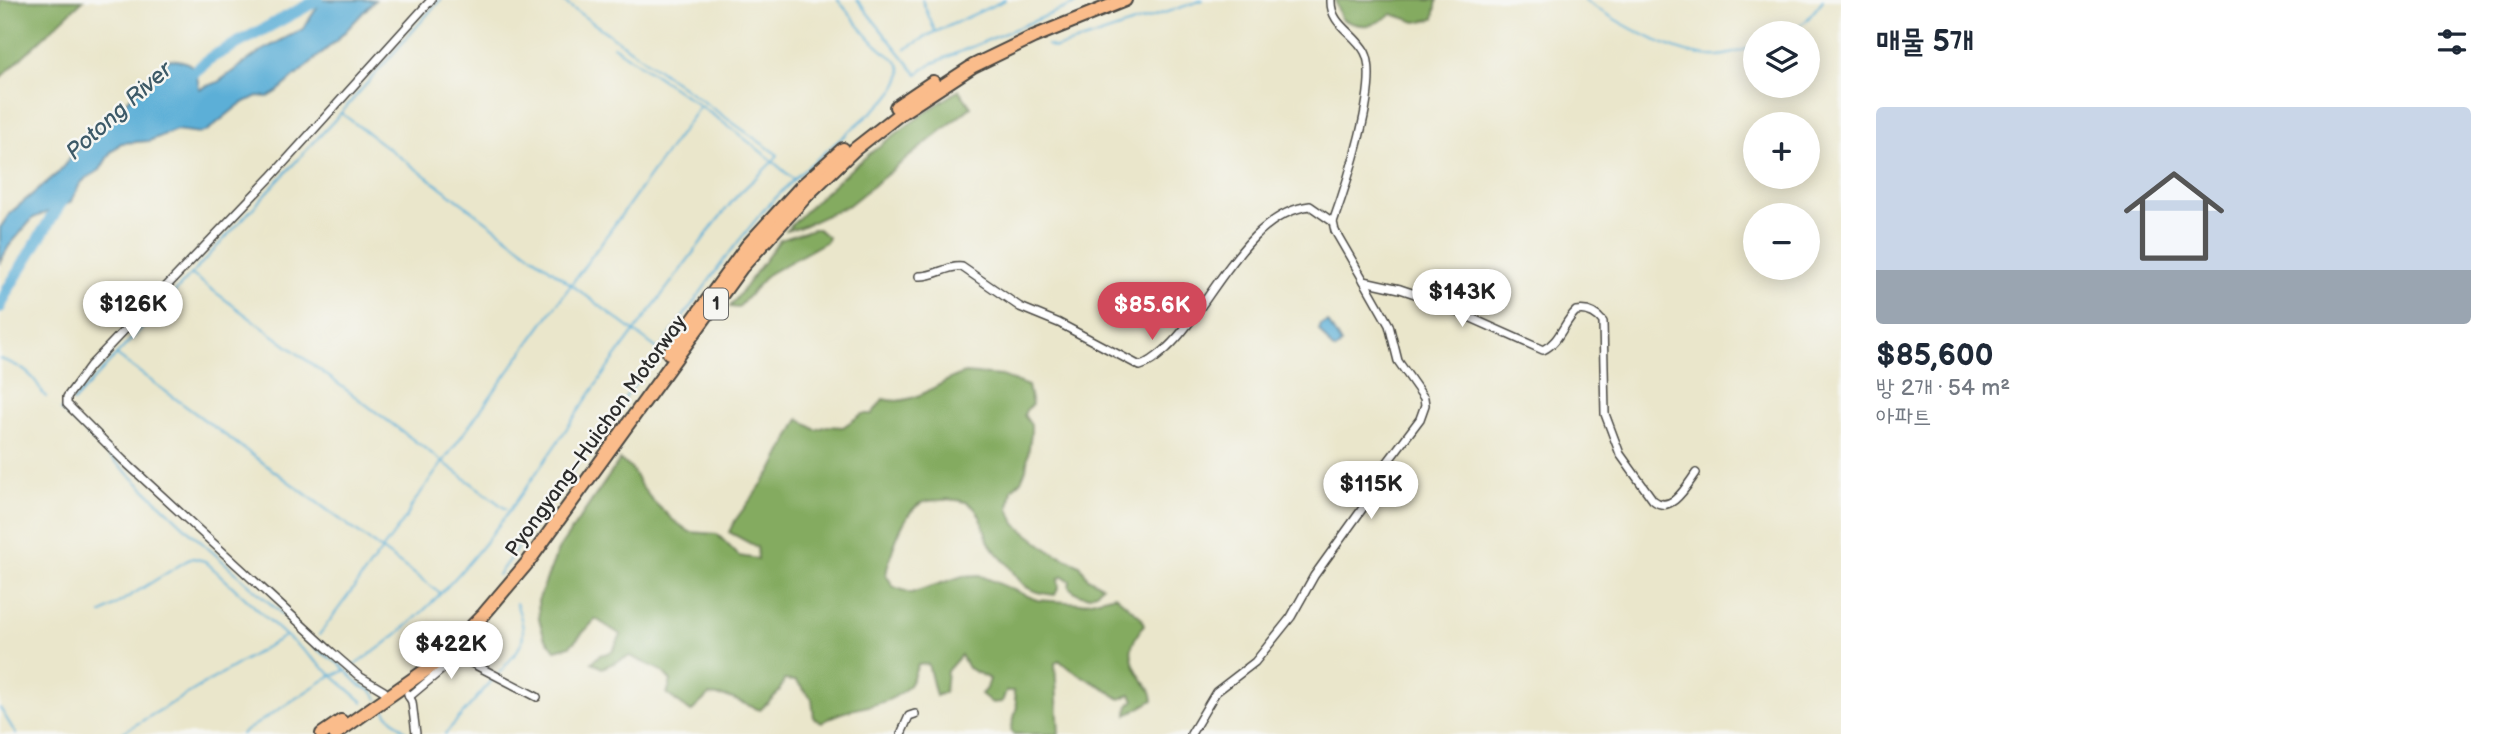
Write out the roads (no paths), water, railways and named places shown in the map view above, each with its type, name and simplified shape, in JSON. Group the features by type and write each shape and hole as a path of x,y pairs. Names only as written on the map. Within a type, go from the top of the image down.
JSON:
{"highway":[{"name":"Pyongyang–Huichon Motorway","path":"335,734 424,663 475,615 519,562 747,246 802,186 849,143 910,97 962,63 1107,0"},
{"name":"Pyongyang–Huichon Motorway","path":"321,734 380,698 407,692 460,641 528,562 741,268 827,175 855,149 901,113 973,66 1032,37 1125,0"}],"street":[{"path":"380,698 123,460 67,404 67,397 90,366 271,177 431,0"},
{"path":"1191,734 1216,692 1255,662 1291,617 1314,576 1365,505 1377,476 1408,437 1424,410 1424,398 1398,361 1389,325 1335,231 1333,222 1357,143 1370,78 1366,53 1354,36 1335,20 1330,10 1331,0"},
{"path":"919,276 956,266 962,267 1014,303 1059,323 1140,366 1156,358 1184,331 1242,252 1268,224 1310,205 1333,222"},
{"path":"1364,281 1424,297 1543,350 1557,339 1576,311 1589,311 1599,316 1603,322 1605,414 1620,454 1659,506 1671,502 1696,473"},
{"path":"416,734 407,692 458,656 537,697"},
{"path":"901,734 909,716 915,714"}],"water":[{"path":"322,0 375,0 337,40 277,92 268,97 257,96 239,105 207,131 200,133 176,130 149,141 121,143 110,153 100,170 80,184 70,203 33,218 9,246 0,262 0,228 10,213 59,172 73,154 170,59 184,61 192,66 197,75 199,89 218,82 261,51 303,29"},
{"path":"1328,322 1341,344 1336,350 1319,330 1321,325"}],"waterway":[{"name":"Potong River","path":"184,80 212,57 318,0"},
{"path":"73,402 341,113 440,0"},
{"path":"351,667 391,639 429,606 464,568 527,487 612,362 716,223 737,196 778,155 561,0"},
{"path":"498,575 726,257 762,212 796,177 888,98 895,88 901,73 898,63 870,39 838,0"},
{"path":"857,0 917,74 933,63 1084,0"},
{"path":"922,0 935,31"},
{"path":"906,49 929,35 1005,0"},
{"path":"1047,45 1055,48 1203,0"},
{"path":"1584,0 1631,28 1685,52 1718,56 1743,50"},
{"path":"1806,21 1823,0"},
{"path":"613,46 728,126 793,179"},
{"path":"319,635 700,106"},
{"path":"341,113 659,350"},
{"name":"Potong River","path":"0,307 8,289 66,194"},
{"path":"191,274 506,509"},
{"path":"116,355 439,592"},
{"path":"0,359 29,374 46,397"},
{"path":"61,410 190,532 290,621 319,651 339,664 378,699"},
{"path":"101,614 186,561 193,558 205,561 363,702"},
{"path":"499,673 522,641 523,626 516,603"},
{"path":"120,734 285,636"},
{"path":"241,734 327,678 346,670"},
{"path":"445,734 495,677"},
{"path":"383,707 408,734"},
{"path":"0,708 16,734"}]}
